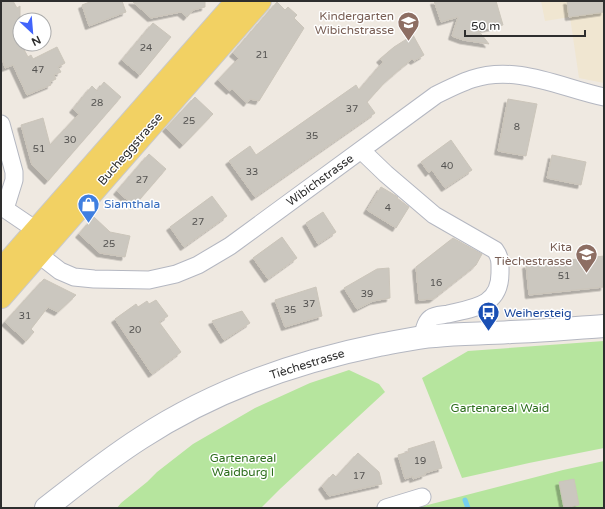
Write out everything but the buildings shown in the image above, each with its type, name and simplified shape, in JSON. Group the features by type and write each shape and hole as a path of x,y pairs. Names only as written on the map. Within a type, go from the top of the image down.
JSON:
{"main road":[{"name":"Bucheggstrasse","path":"1,298 35,240 144,106 237,1"},
{"name":"Bucheggstrasse","path":"1,270 35,240 260,1"}],"street":[{"name":"Wibichstrasse","path":"3,208 35,240 60,271 74,277 149,280 176,274 198,264 230,246 436,95 473,78 492,74 522,75 604,97"},
{"path":"1,124 14,172 14,180 3,208"},
{"path":"361,150 386,174 434,214 496,250 499,255 500,280 496,293 491,300 464,310 431,318 426,324 422,338"},
{"name":"Bucheggstrasse","path":"1,255 35,240"},
{"name":"Tièchestrasse","path":"46,508 80,481 141,438 182,414 234,389 292,366 333,355 422,338 475,333 604,326"},
{"path":"386,508 422,497"}],"shaded area":[{"path":"541,1 604,1 604,83 579,78 570,17 545,21"}],"green space":[{"name":"Gartenareal Waid","path":"604,341 604,448 462,478 422,378 468,351"},
{"name":"Gartenareal Waidburg I","path":"349,370 379,384 385,392 261,508 117,508 157,472 193,444 255,408 310,383"},
{"path":"604,461 604,508 416,508 563,470"}],"waterway":[{"path":"465,500 468,508"}],"place":[{"name":"Kindergarten Wibichstrasse","path":"409,42"},
{"name":"Siamthala","path":"89,224"},
{"name":"Kita Tièchestrasse","path":"587,274"},
{"name":"Weihersteig","path":"488,332"}]}
